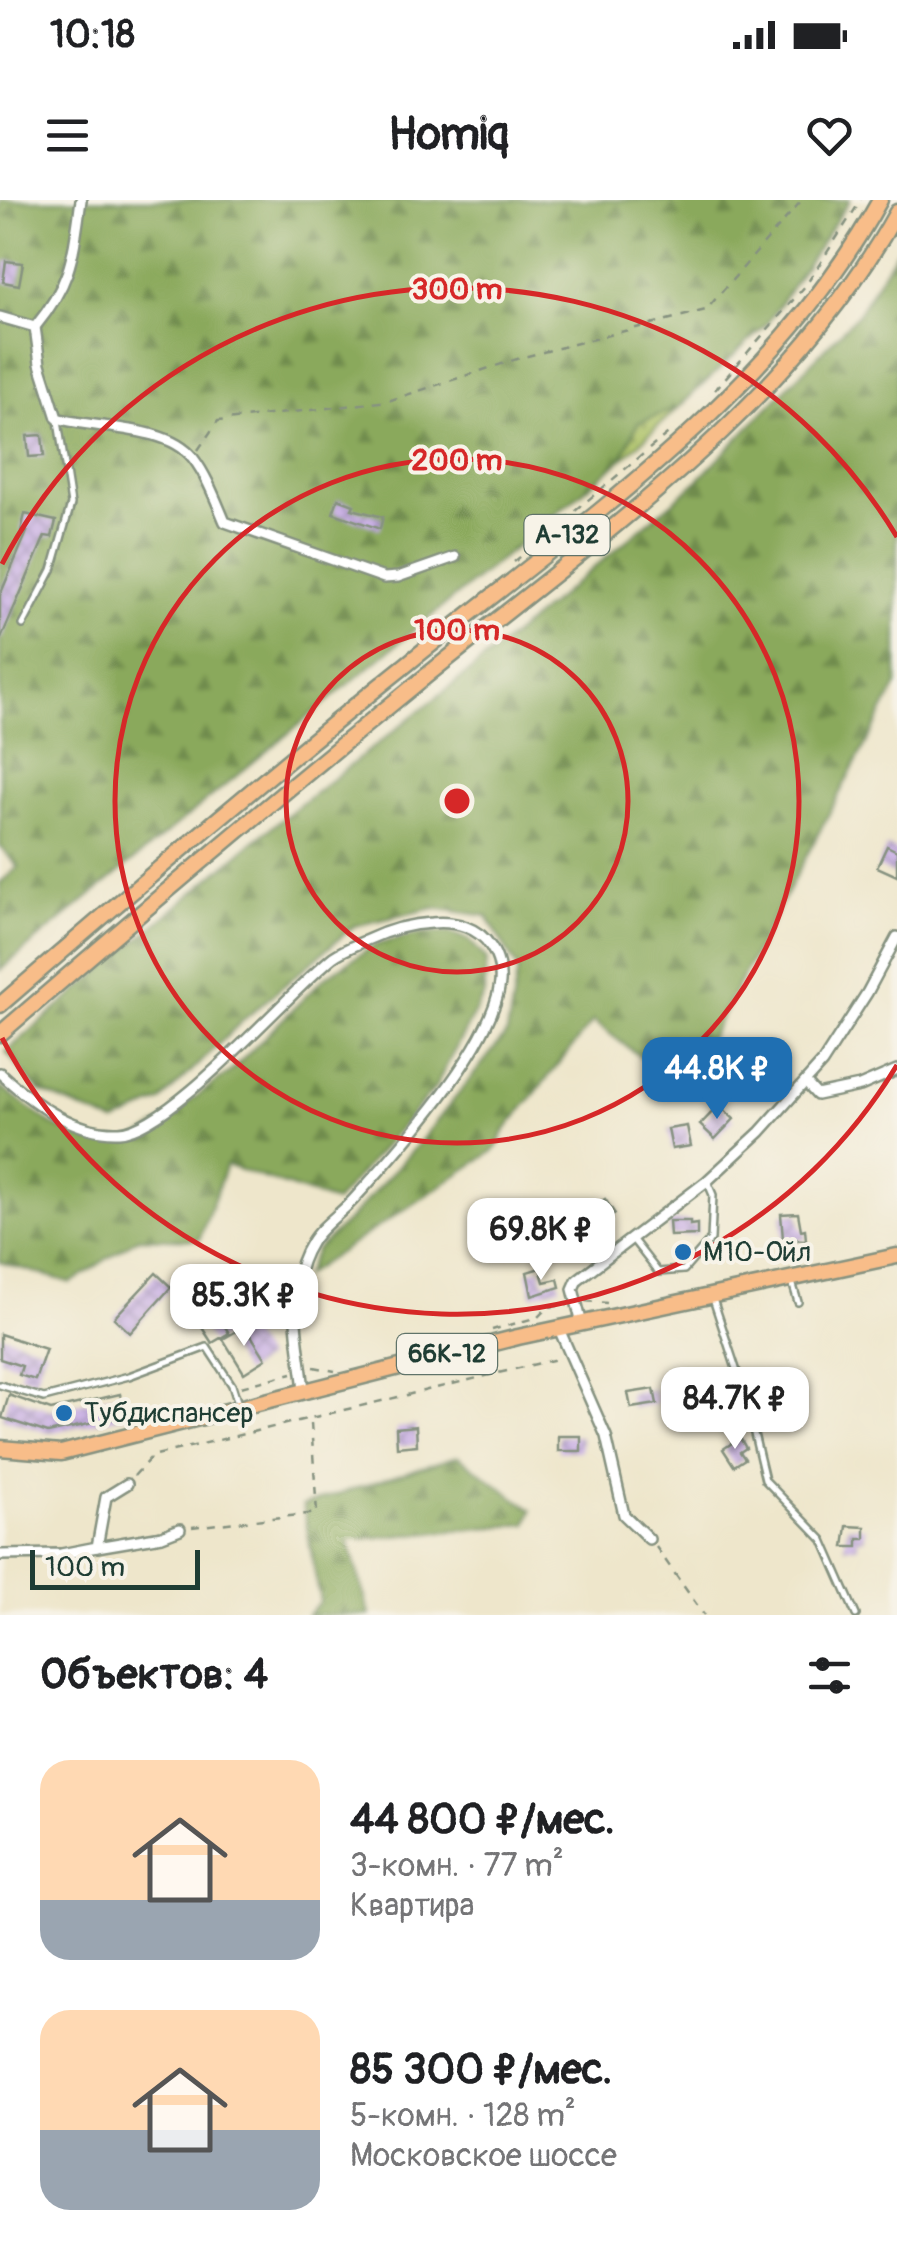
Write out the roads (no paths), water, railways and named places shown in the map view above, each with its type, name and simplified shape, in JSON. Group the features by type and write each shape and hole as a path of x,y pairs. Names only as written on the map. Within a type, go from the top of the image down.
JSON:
{"main road":[{"name":"А-132","path":"0,1004 691,430 774,347 818,293 880,200"},
{"name":"А-132","path":"0,1034 395,702 707,447 750,404 833,307 897,212"},
{"name":"66К-12","path":"0,1448 61,1452 559,1329 897,1256"}],"street":[{"path":"81,200 72,265 56,303 35,328 40,364 57,418 156,435 179,445 192,457 225,522 240,529 384,578 398,578 455,557"},
{"path":"0,317 35,328"},
{"path":"0,1073 36,1104 88,1128 120,1132 142,1126 210,1075 336,954 375,936 435,922 462,925 485,938 497,957 500,981 493,1010 470,1051 437,1100 354,1199 311,1242 299,1274 295,1314 304,1392"},
{"path":"582,1324 573,1290 577,1280 707,1181 760,1132 806,1082 867,993 897,936"},
{"path":"806,1082 818,1095 860,1086 897,1070"},
{"path":"559,1329 606,1436 624,1515 649,1539"},
{"path":"96,1547 106,1497 126,1484"},
{"path":"0,1555 61,1554 162,1536 180,1529"}],"lane":[{"path":"23,625 52,570 71,504 57,418"},
{"path":"631,1238 658,1272 684,1270 712,1239 713,1195 707,1181"},
{"path":"792,1279 798,1302"},
{"path":"712,1296 746,1396 764,1480 823,1540 856,1615"},
{"path":"0,1385 44,1398 130,1376 207,1347 232,1384 238,1408"}],"place":[{"name":"М10-Ойл","path":"683,1252"},
{"name":"Тубдиспансер","path":"64,1413"}]}
